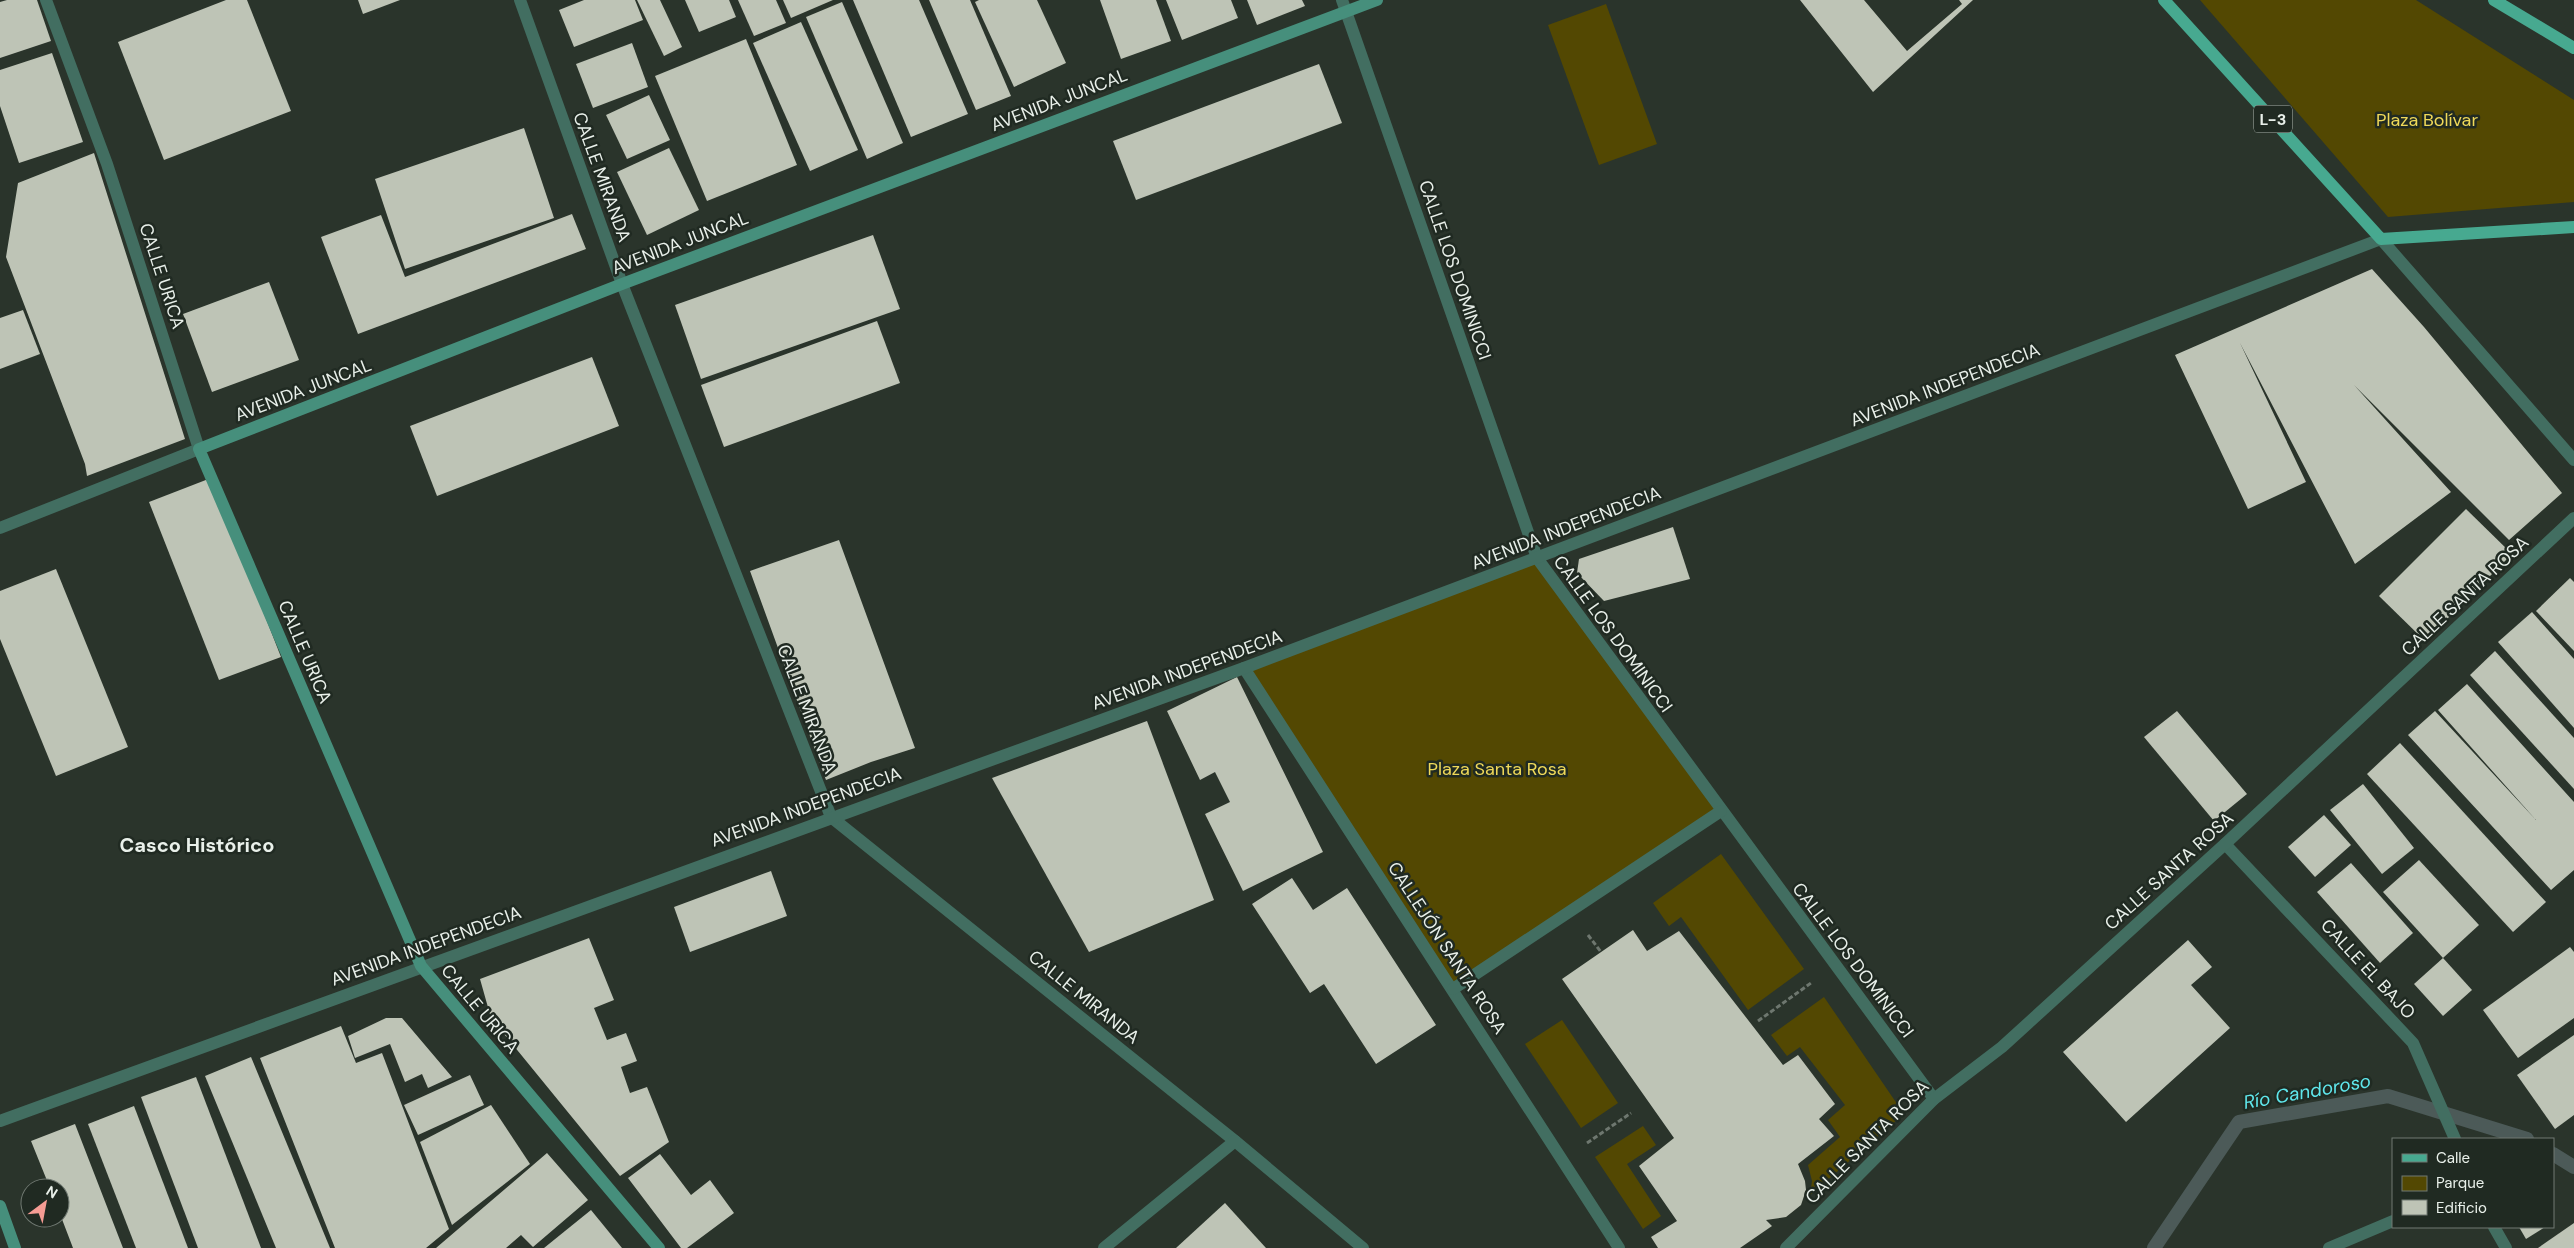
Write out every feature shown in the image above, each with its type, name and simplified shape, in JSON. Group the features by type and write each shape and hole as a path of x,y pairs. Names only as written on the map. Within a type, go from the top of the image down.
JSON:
{"main road":[{"name":"AVENIDA JUNCAL","path":"200,449 1344,6 1377,0"},
{"name":"L-3","path":"2164,0 2381,239"},
{"path":"2494,0 2574,48"},
{"path":"2381,239 2574,227"},
{"name":"CALLE URICA","path":"200,449 421,966 659,1248"},
{"path":"0,1206 15,1248"}],"street":[{"name":"CALLE URICA","path":"46,0 107,164 200,449"},
{"name":"CALLE MIRANDA","path":"520,0 622,284 831,817 1235,1141 1363,1248"},
{"name":"CALLE LOS DOMINICCI","path":"1344,6 1537,558 1934,1099"},
{"path":"2381,239 2574,460"},
{"name":"AVENIDA INDEPENDECIA","path":"0,1120 1244,668 2381,239"},
{"name":"AVENIDA JUNCAL","path":"0,528 200,449"},
{"name":"CALLE SANTA ROSA","path":"1786,1248 1934,1099 2002,1047 2225,844 2574,518"},
{"name":"CALLEJÓN SANTA ROSA","path":"1244,668 1619,1248"},
{"path":"1453,989 1721,811"},
{"name":"CALLE EL BAJO","path":"2225,844 2413,1043 2455,1138"},
{"path":"1104,1248 1235,1141"},
{"path":"2329,1248 2392,1221"},
{"path":"2495,1228 2506,1248"}],"path":[{"path":"1584,929 1601,952"},
{"path":"1758,1021 1818,978"},
{"path":"1586,1144 1631,1112"}],"green space":[{"name":"Plaza Bolívar","path":"2200,0 2416,0 2574,100 2574,202 2388,217"},
{"path":"1606,4 1657,144 1599,165 1548,25"},
{"name":"Plaza Santa Rosa","path":"1537,558 1721,811 1453,989 1244,668"},
{"path":"1721,854 1804,969 1748,1010 1681,917 1669,926 1653,903"},
{"path":"1824,997 1904,1114 1810,1195 1812,1181 1808,1165 1840,1137 1828,1120 1845,1105 1800,1047 1787,1056 1771,1035"},
{"path":"1562,1020 1618,1103 1581,1128 1525,1044"},
{"path":"1643,1126 1656,1145 1627,1164 1661,1216 1643,1229 1595,1157"}],"building":[{"path":"7,0 37,0 51,41 0,58 0,2"},
{"path":"226,0 247,0 291,111 164,160 118,42"},
{"path":"358,0 400,0 363,14"},
{"path":"584,0 635,0 643,20 574,47 559,10"},
{"path":"637,0 660,0 682,47 664,56"},
{"path":"685,0 729,0 736,17 699,32"},
{"path":"738,0 776,0 786,23 754,36"},
{"path":"783,0 833,0 791,18"},
{"path":"853,0 919,0 968,114 911,137"},
{"path":"929,0 970,0 1011,96 976,110"},
{"path":"979,0 1037,0 1066,63 1014,87 975,2"},
{"path":"1100,0 1156,0 1171,41 1121,59"},
{"path":"1166,0 1231,0 1238,18 1182,40"},
{"path":"1247,0 1302,0 1305,6 1257,25"},
{"path":"1800,0 1864,0 1907,51 1962,4 1959,0 1973,0 1873,92"},
{"path":"842,2 903,143 867,159 806,17"},
{"path":"801,22 858,150 810,171 753,43"},
{"path":"746,39 797,165 707,201 655,76"},
{"path":"632,43 648,87 593,108 576,64"},
{"path":"52,53 83,142 19,163 0,106 0,70"},
{"path":"1319,64 1342,123 1136,200 1113,141"},
{"path":"649,95 670,140 627,159 606,115"},
{"path":"524,128 554,218 405,269 375,179"},
{"path":"669,148 699,210 647,235 617,172"},
{"path":"94,153 185,439 87,476 85,464 6,257 18,183"},
{"path":"572,214 586,249 358,334 321,237 381,215 405,277"},
{"path":"873,235 900,309 701,379 675,305"},
{"path":"2372,269 2424,327 2562,493 2509,540 2354,385 2451,492 2355,564 2240,343 2306,482 2248,509 2175,355"},
{"path":"269,282 299,360 212,392 183,314"},
{"path":"23,310 40,354 0,369 0,318"},
{"path":"877,321 900,383 724,447 701,385"},
{"path":"592,357 619,426 437,496 410,426"},
{"path":"211,478 281,657 219,680 149,502"},
{"path":"2466,509 2512,554 2425,641 2379,596"},
{"path":"1673,527 1690,579 1604,601 1577,573 1579,559"},
{"path":"839,540 915,748 871,762 826,780 750,571"},
{"path":"56,569 128,747 56,776 0,639 0,591"},
{"path":"2570,578 2574,582 2574,651 2536,611"},
{"path":"2532,612 2574,659 2574,728 2498,642"},
{"path":"2495,651 2574,738 2574,789 2470,675"},
{"path":"1237,677 1323,852 1243,891 1205,814 1230,802 1215,772 1200,780 1167,711"},
{"path":"2467,684 2574,802 2574,870 2551,890 2408,735 2435,711 2536,820 2438,710"},
{"path":"2177,711 2247,794 2214,821 2144,737"},
{"path":"1147,721 1214,900 1089,952 992,778"},
{"path":"2400,743 2546,902 2513,932 2367,774"},
{"path":"2363,784 2414,848 2382,874 2330,810"},
{"path":"2324,815 2351,845 2315,877 2288,847"},
{"path":"2419,860 2479,925 2443,958 2383,892"},
{"path":"2351,863 2413,933 2380,963 2317,892"},
{"path":"771,871 787,916 690,952 674,907"},
{"path":"1292,878 1313,910 1347,888 1436,1025 1376,1064 1324,984 1310,993 1252,904"},
{"path":"1633,930 1647,951 1679,931 1783,1065 1798,1055 1835,1104 1819,1119 1834,1136 1798,1164 1805,1181 1806,1190 1801,1205 1786,1217 1766,1220 1772,1226 1740,1248 1658,1248 1651,1237 1677,1221 1639,1166 1674,1138 1562,979"},
{"path":"589,938 614,1000 594,1008 607,1040 626,1033 637,1061 621,1067 630,1093 647,1087 669,1142 620,1176 491,1018 480,979"},
{"path":"2188,940 2212,967 2191,985 2230,1028 2126,1122 2063,1052"},
{"path":"2570,947 2574,952 2574,1018 2518,1058 2483,1010"},
{"path":"2443,958 2472,990 2443,1016 2414,984"},
{"path":"386,1018 402,1018 452,1077 428,1088 422,1074 405,1082 390,1044 355,1058 348,1036"},
{"path":"341,1026 356,1063 382,1053 449,1229 426,1248 335,1248 260,1058"},
{"path":"2574,1035 2574,1115 2555,1129 2517,1075"},
{"path":"251,1057 330,1248 276,1248 205,1076"},
{"path":"470,1075 484,1105 418,1135 404,1105"},
{"path":"196,1077 261,1248 198,1248 141,1097"},
{"path":"491,1105 530,1164 452,1225 420,1142"},
{"path":"134,1106 188,1248 136,1248 88,1124"},
{"path":"75,1124 123,1248 73,1248 65,1228 70,1228 70,1178 46,1178 31,1141"},
{"path":"547,1153 588,1200 533,1247 521,1235 506,1248 436,1248"},
{"path":"660,1154 691,1195 710,1180 734,1213 687,1248 681,1248 628,1178"},
{"path":"1225,1203 1266,1248 1176,1248"},
{"path":"591,1210 622,1248 544,1248"},
{"path":"2574,1223 2574,1248 2538,1248"},
{"path":"2520,1228 2543,1228 2526,1239"}],"waterway":[{"name":"Río Candoroso","path":"2154,1248 2239,1122 2388,1096 2524,1138"},
{"name":"Río Candoroso","path":"2554,1155 2574,1167"}],"district":[{"name":"Casco Histórico","path":"197,845"}]}
